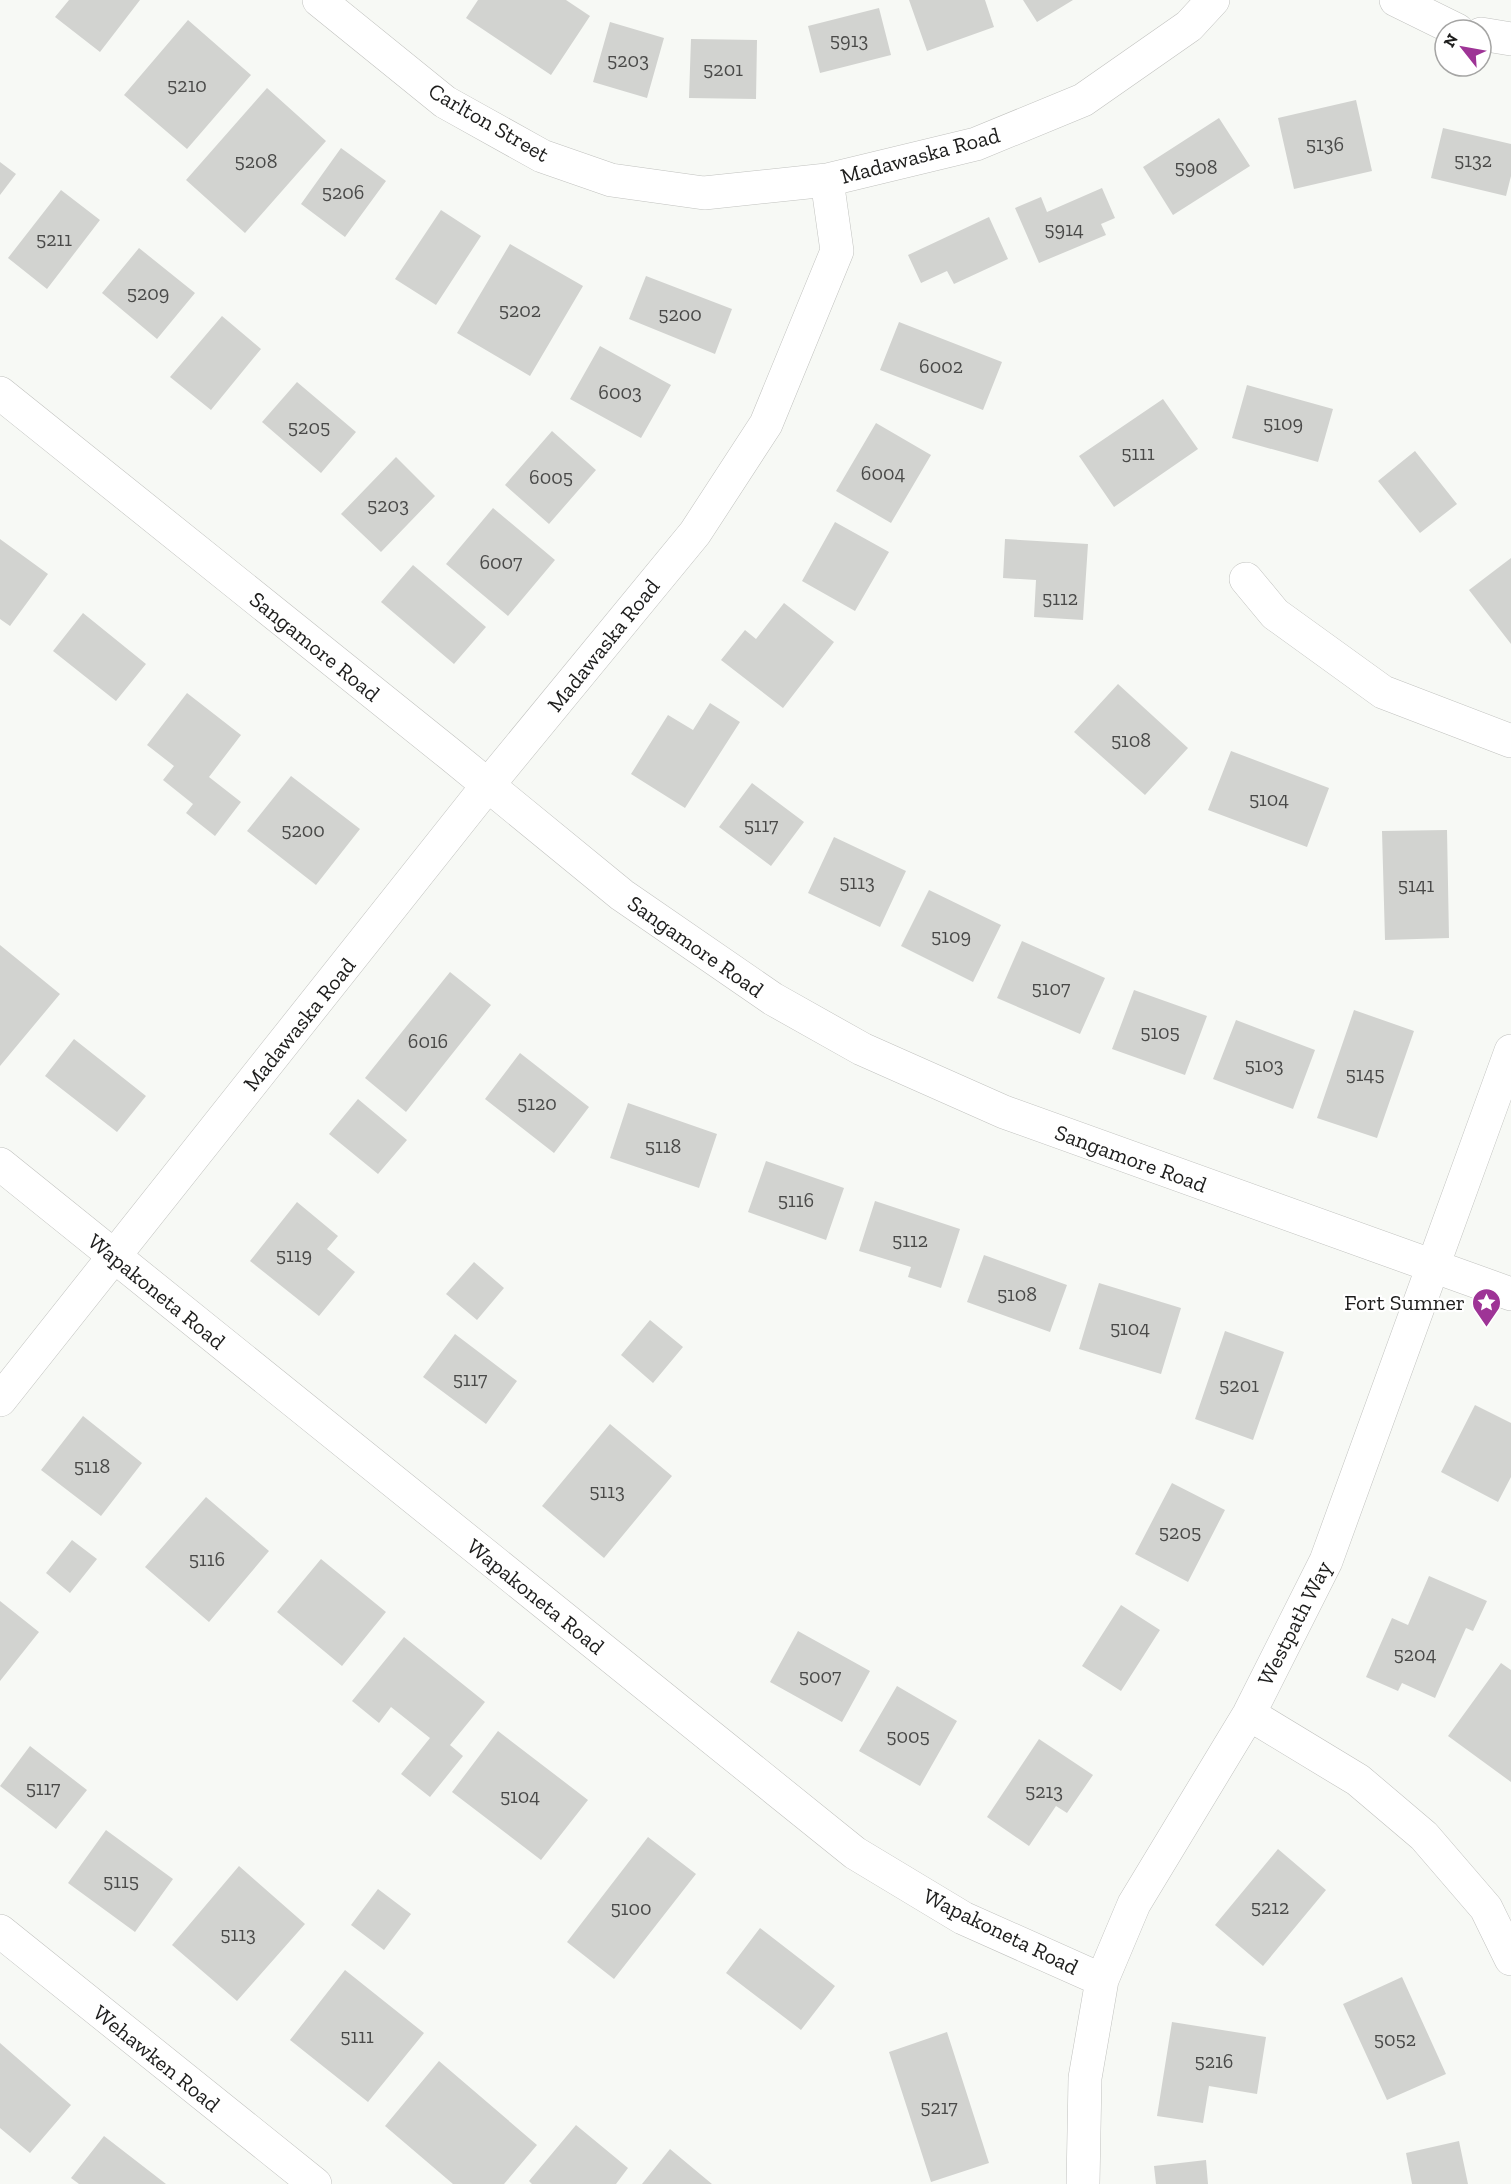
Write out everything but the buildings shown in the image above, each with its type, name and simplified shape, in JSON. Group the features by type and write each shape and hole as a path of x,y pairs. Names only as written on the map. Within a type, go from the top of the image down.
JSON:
{"street":[{"name":"Carlton Street","path":"319,0 445,102 542,156 611,180 704,193 827,180"},
{"name":"Madawaska Road","path":"0,1400 488,785 695,533 766,424 837,251 827,180 976,144 1083,100 1189,26 1213,0"},
{"path":"1396,0 1433,18"},
{"path":"1493,36 1511,39"},
{"name":"Sangamore Road","path":"0,393 622,895 773,999 862,1049 1004,1112 1511,1294"},
{"path":"1246,579 1275,614 1383,692 1511,741"},
{"name":"Westpath Way","path":"1083,2184 1085,2078 1102,1980 1134,1904 1249,1714 1326,1561 1511,1051"},
{"name":"Wapakoneta Road","path":"0,1164 855,1853 963,1918 1102,1980"},
{"path":"1249,1714 1358,1780 1424,1836 1486,1908 1511,1959"},
{"name":"Wehawken Road","path":"0,1931 315,2184"}],"place":[{"name":"Fort Sumner","path":"1486,1328"}]}
